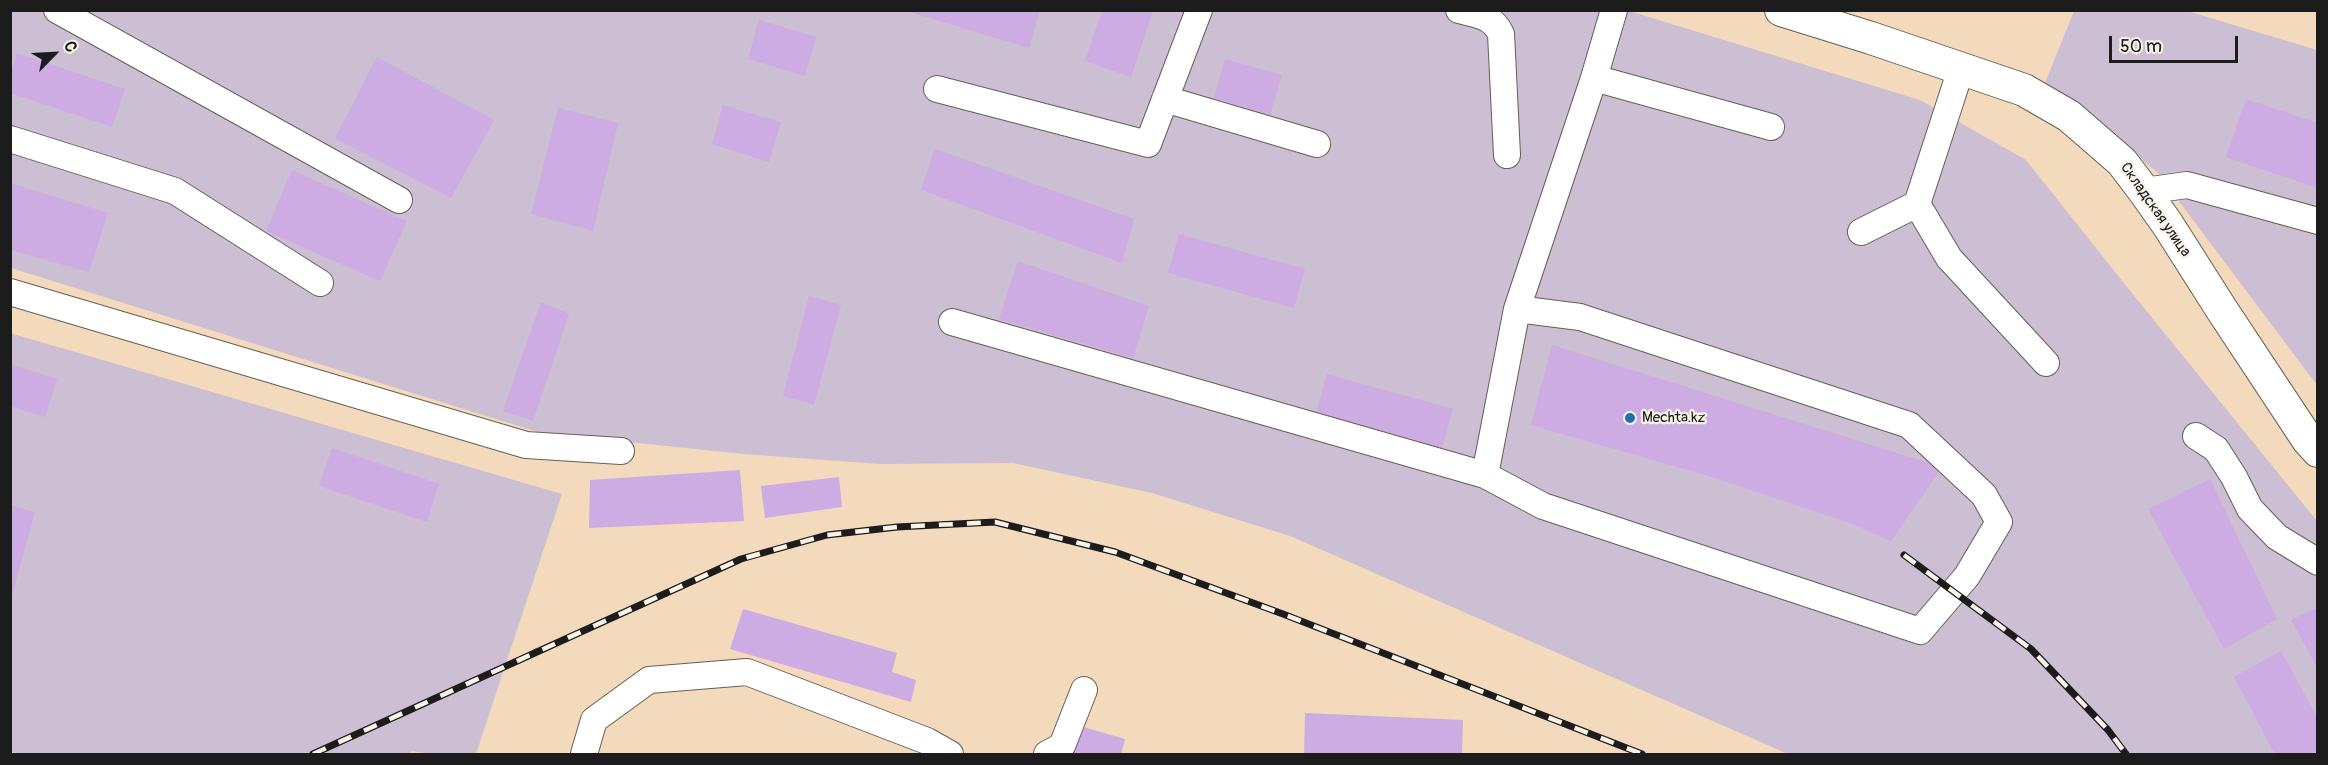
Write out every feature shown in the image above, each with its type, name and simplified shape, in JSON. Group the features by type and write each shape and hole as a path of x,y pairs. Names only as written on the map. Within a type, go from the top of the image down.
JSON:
{"main road":[{"name":"Складская улица","path":"1781,10 2024,90 2069,116 2122,162 2144,191 2308,440 2318,451"}],"lane":[{"path":"57,10 399,201"},
{"path":"937,89 1148,144 1199,10"},
{"path":"1459,10 1488,17 1501,34 1507,155"},
{"path":"1485,476 1517,309 1594,78 1614,10"},
{"path":"1861,232 1917,204 1961,69"},
{"path":"1594,78 1771,127"},
{"path":"1165,99 1317,144"},
{"path":"10,140 175,190 320,283"},
{"path":"2144,191 2187,185 2318,221"},
{"path":"1917,204 1949,258 2046,363"},
{"path":"10,292 526,445 621,451"},
{"path":"952,322 1485,476 1543,506 1920,631 1967,576 1999,522 1984,495 1909,425 1580,317 1517,309"},
{"path":"2196,436 2216,448 2250,508 2277,537 2318,562"},
{"path":"584,754 594,720 649,681 747,672 927,741 950,754"},
{"path":"1047,754 1062,746 1084,690"}],"shaded area":[{"path":"1626,10 1920,100 2026,160 2317,521 2317,754 1788,754 1290,536 1152,493 1013,463 880,464 744,454 541,433 11,268 10,11"},
{"path":"2074,11 2187,11 2317,50 2317,385 2157,172 2045,83"},
{"path":"10,333 562,494 476,754 429,754 412,751 410,754 11,754"}],"building":[{"path":"903,10 1040,10 1029,48"},
{"path":"1102,10 1153,10 1131,77 1085,61"},
{"path":"759,20 816,37 805,76 748,59"},
{"path":"17,53 125,89 112,127 10,93 10,74"},
{"path":"377,57 494,120 451,198 335,138"},
{"path":"1225,59 1282,75 1270,115 1214,98"},
{"path":"2246,99 2318,123 2318,188 2226,157"},
{"path":"723,105 781,122 769,162 712,144"},
{"path":"558,108 618,123 593,231 531,214"},
{"path":"935,149 1134,219 1122,263 921,190"},
{"path":"292,170 407,221 380,281 266,231"},
{"path":"10,183 108,213 89,272 10,250"},
{"path":"1179,234 1305,269 1294,308 1168,273"},
{"path":"1018,261 1149,306 1133,358 999,319"},
{"path":"809,296 841,305 814,405 783,396"},
{"path":"541,302 569,314 533,421 503,411"},
{"path":"1552,345 1942,467 1891,541 1850,523 1709,476 1531,425"},
{"path":"10,364 57,379 45,417 10,406"},
{"path":"1327,374 1453,409 1442,448 1316,413"},
{"path":"332,448 439,484 427,522 319,486"},
{"path":"740,470 744,521 589,528 590,480"},
{"path":"839,477 842,507 765,518 761,486"},
{"path":"2210,479 2277,619 2224,649 2148,509"},
{"path":"10,505 35,512 11,599 10,599"},
{"path":"2318,607 2318,669 2291,620"},
{"path":"743,609 897,653 892,672 916,680 911,702 730,649"},
{"path":"2281,651 2318,719 2318,754 2275,754 2234,677"},
{"path":"1305,713 1463,720 1462,754 1304,754"},
{"path":"1080,726 1125,739 1121,754 1072,754"}],"railway":[{"path":"313,754 741,559 827,535 897,527 995,522 1115,552 1283,614 1642,754"},
{"path":"1904,555 2031,649 2108,730 2126,754"}],"place":[{"name":"Mechta.kz","path":"1630,418"}]}
